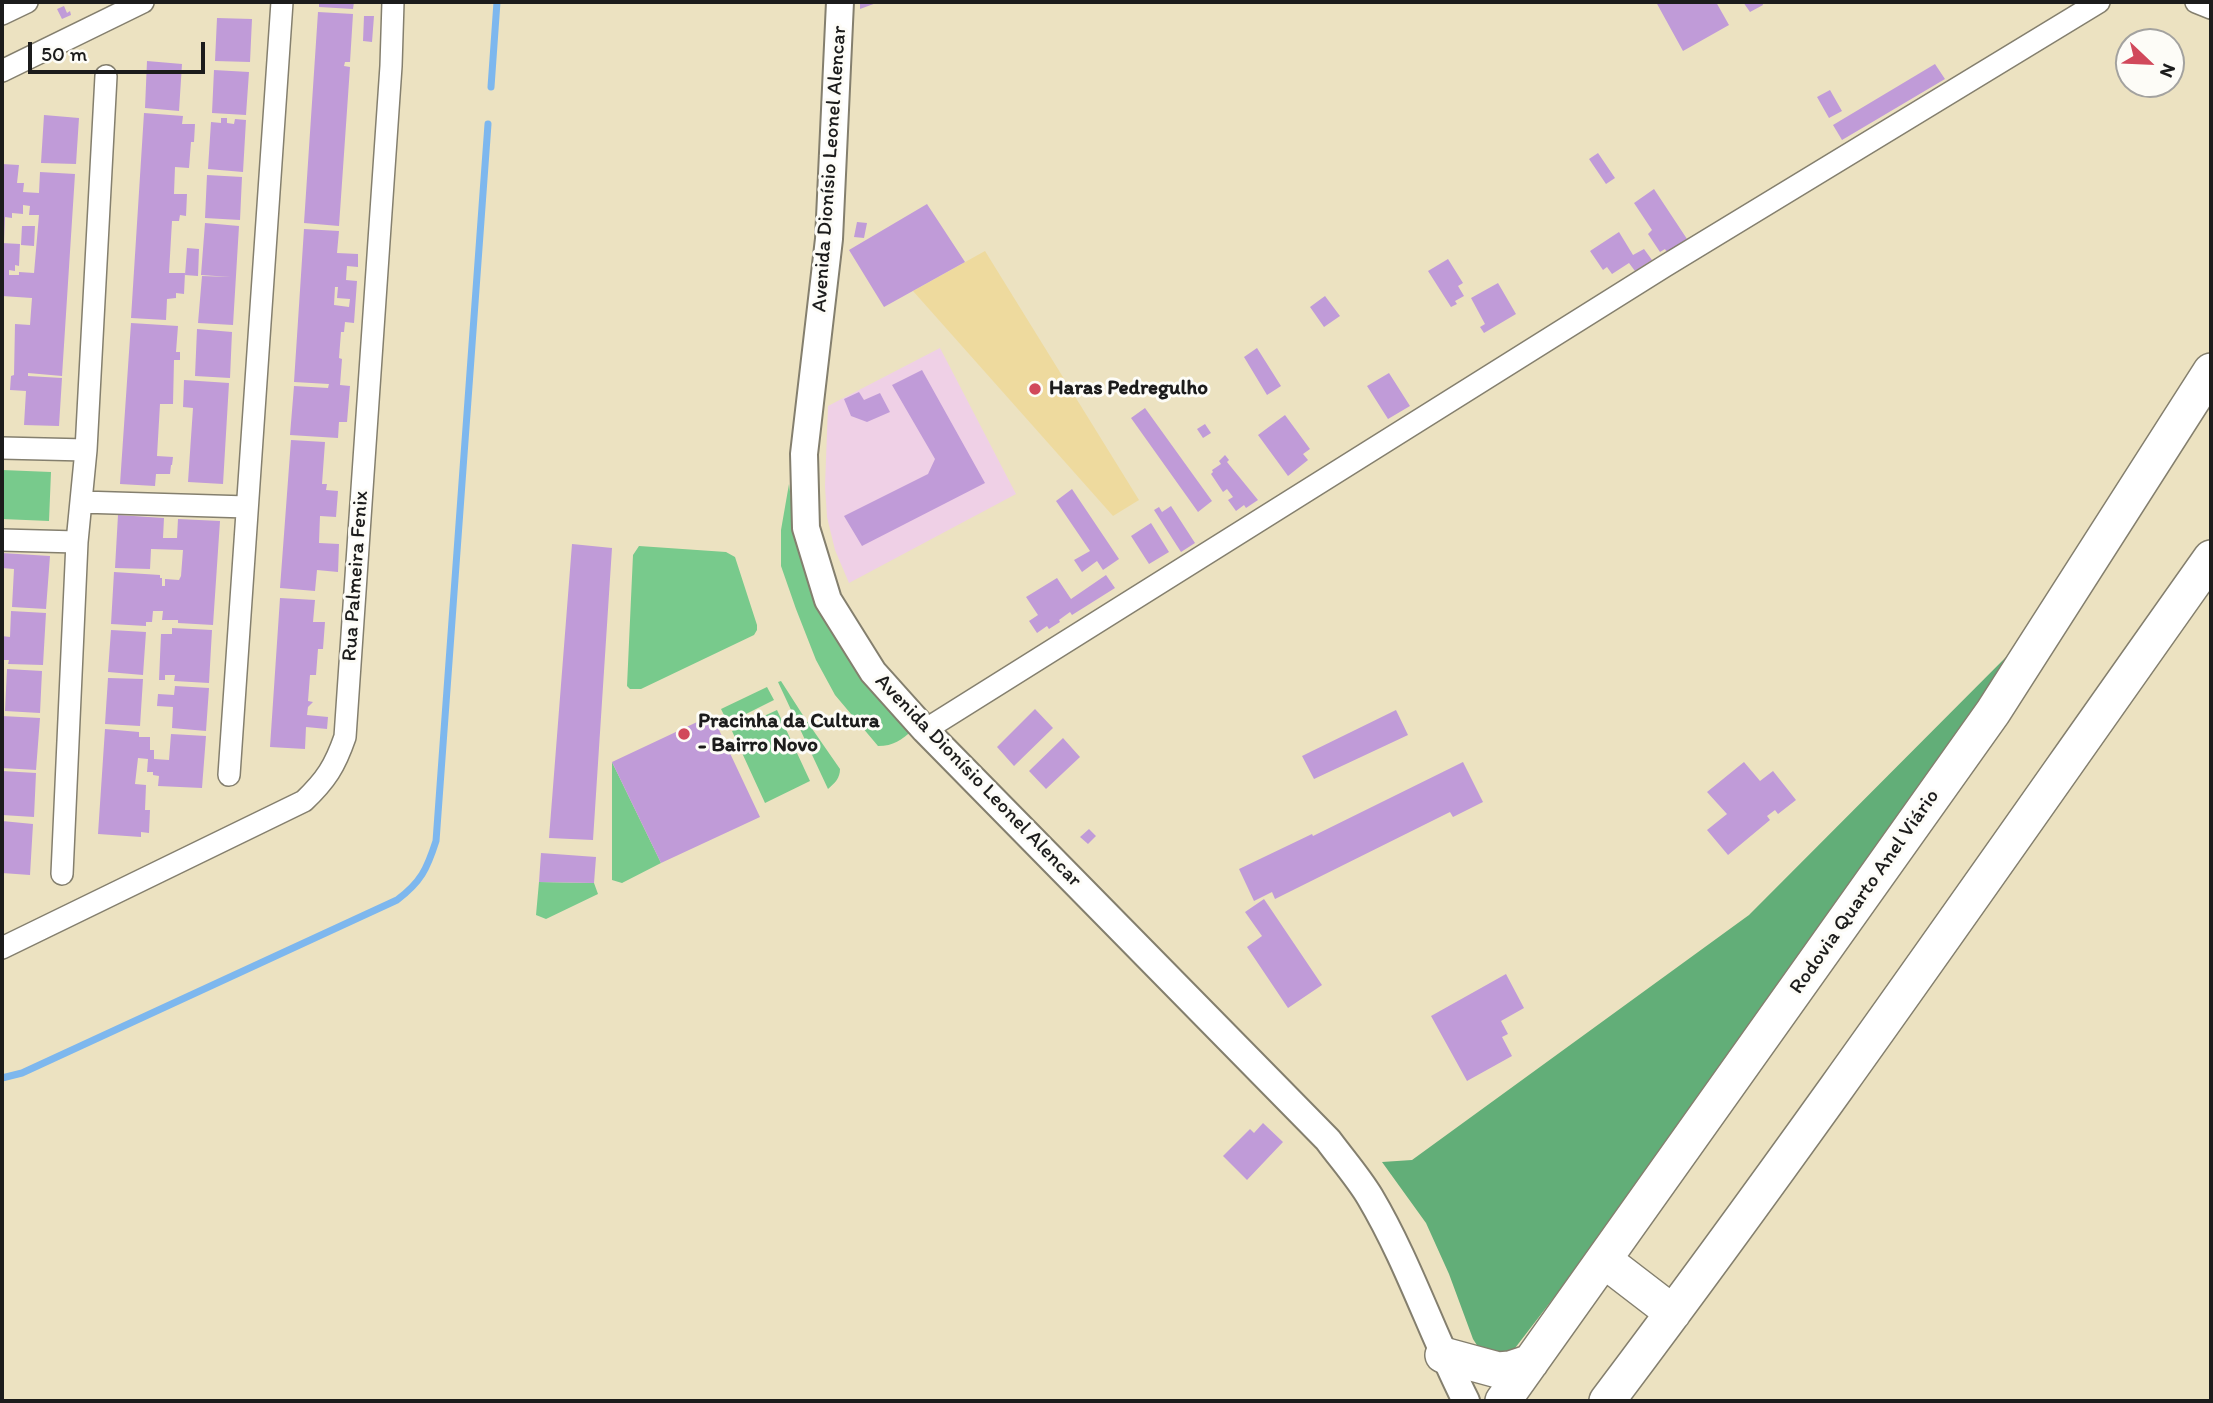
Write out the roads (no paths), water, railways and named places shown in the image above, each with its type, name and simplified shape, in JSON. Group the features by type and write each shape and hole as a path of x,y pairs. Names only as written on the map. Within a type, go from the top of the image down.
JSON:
{"highway":[{"name":"Rodovia Quarto Anel Viário","path":"1503,1401 1993,712 2211,371"},
{"path":"1607,1401 1673,1314 1997,862 2211,558"},
{"path":"1604,1260 1673,1314"},
{"path":"1443,1355 1498,1370 1531,1362"}],"street":[{"path":"2,14 27,2"},
{"path":"2,71 142,2"},
{"path":"229,775 282,2"},
{"name":"Rua Palmeira Fenix","path":"2,948 303,801 319,787 338,758 345,737 393,2"},
{"name":"Avenida Dionísio Leonel Alencar","path":"840,2 830,239 804,454 806,528 828,600 873,672 925,730 1328,1140 1369,1196 1466,1401"},
{"path":"925,730 1665,266 2099,2"},
{"path":"2196,2 2211,8"},
{"path":"62,874 77,542 86,450 106,76"},
{"path":"2,448 86,450"},
{"path":"81,502 247,507"},
{"path":"2,540 77,542"}],"waterway":[{"path":"491,87 497,2"},
{"path":"2,1078 22,1073 397,900 418,881 426,867 436,841 488,124"}],"place":[{"name":"Haras Pedregulho","path":"1035,389"},
{"name":"Pracinha da Cultura - Bairro Novo","path":"684,734"}]}
